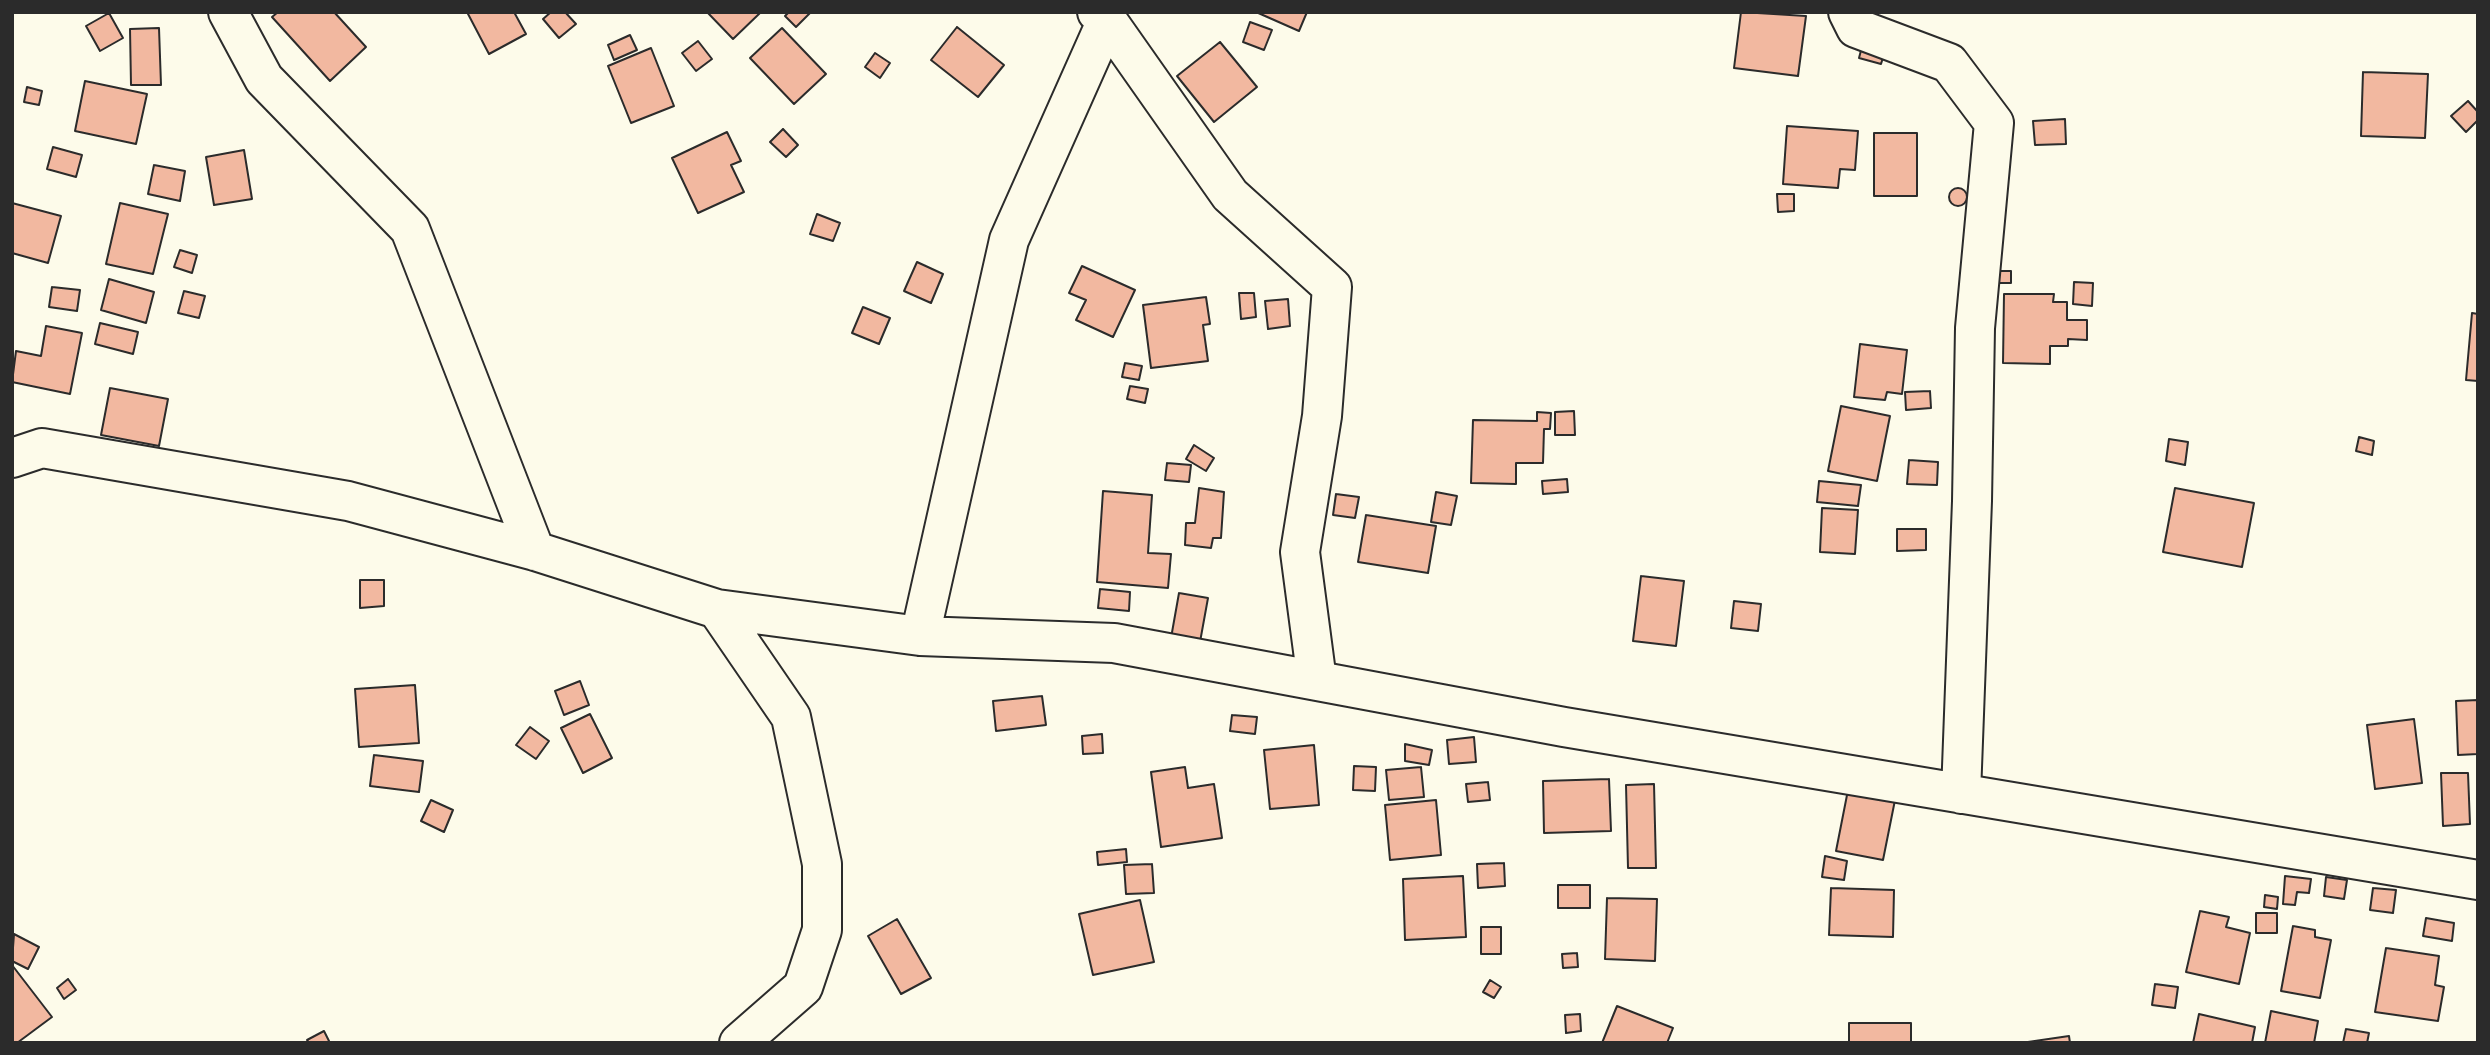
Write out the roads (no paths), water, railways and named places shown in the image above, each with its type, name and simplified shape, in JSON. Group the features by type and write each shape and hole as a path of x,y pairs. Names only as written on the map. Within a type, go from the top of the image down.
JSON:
{"street":[{"path":"228,12 264,79 410,229 535,551"},
{"path":"1848,12 1856,27 1950,64 1994,123 1975,328 1972,501 1961,794"},
{"path":"1102,16 1230,195 1332,287 1322,416 1300,552 1317,681"},
{"path":"920,636 1009,240 1102,16"},
{"path":"12,458 42,448 348,501 535,551 717,609 920,636 1114,643 1564,727 2478,880"},
{"path":"717,609 791,717 822,864 822,930 803,988 739,1043"}]}
